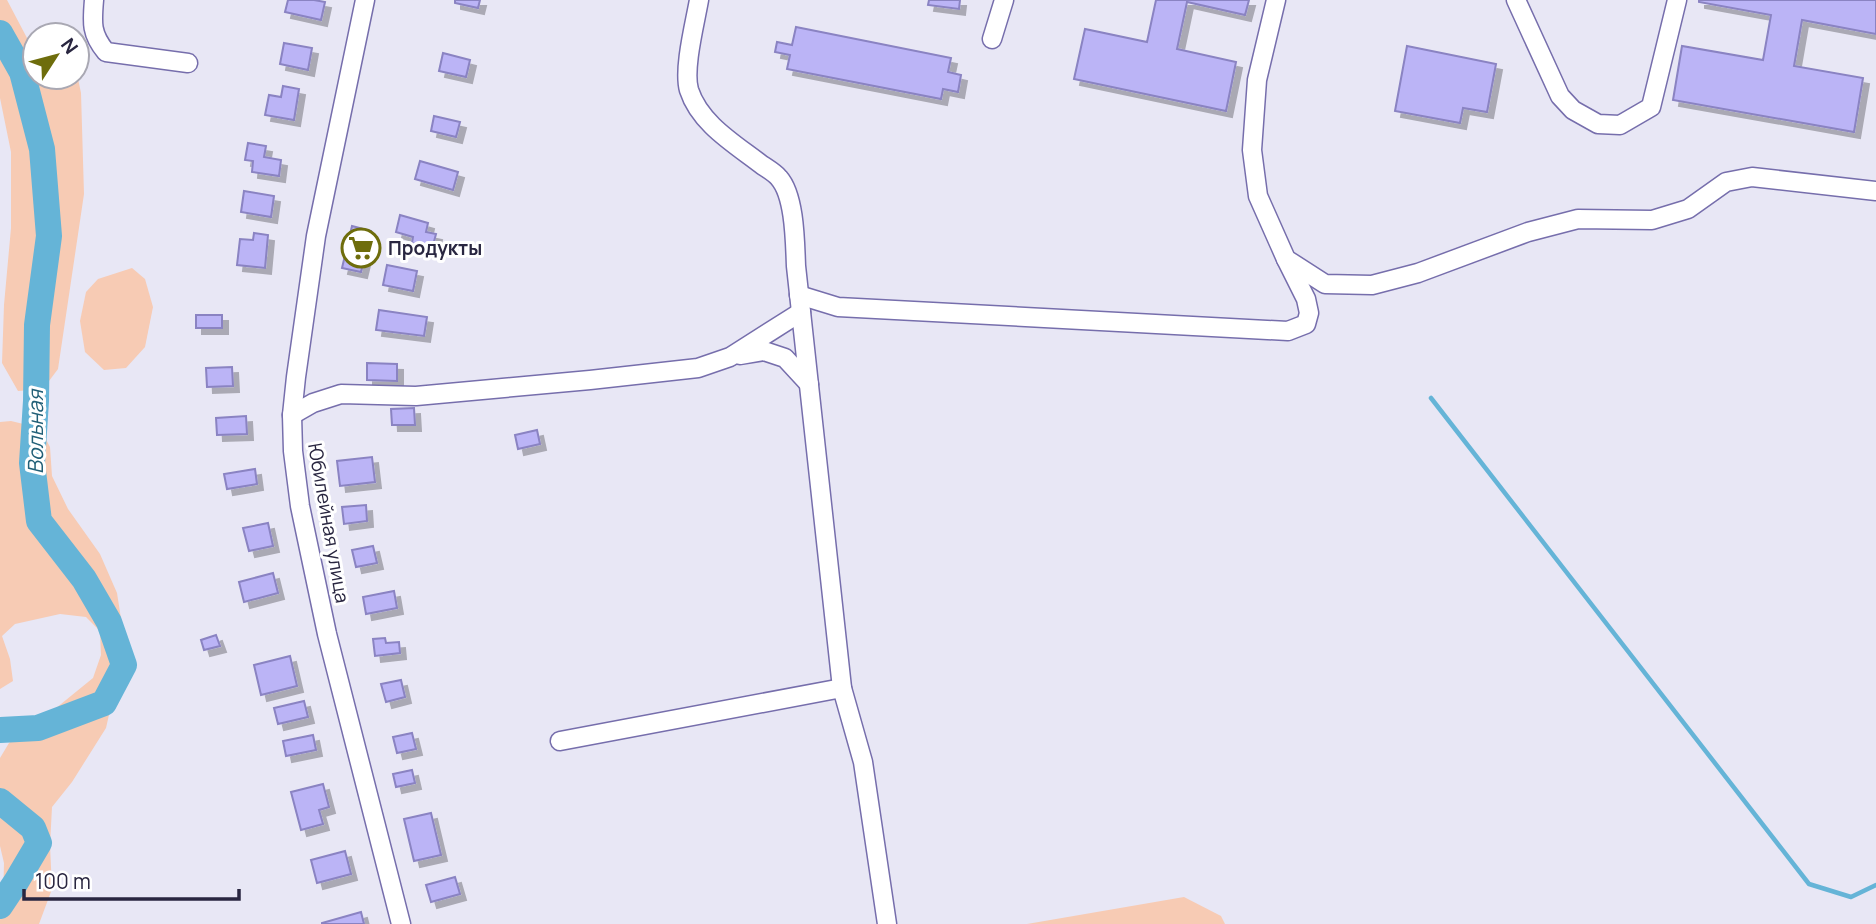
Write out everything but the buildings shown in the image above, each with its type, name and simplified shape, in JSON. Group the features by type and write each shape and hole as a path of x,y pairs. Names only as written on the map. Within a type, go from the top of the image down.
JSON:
{"street":[{"path":"94,0 92,24 97,42 106,52 188,63"},
{"name":"Юбилейная улица","path":"365,0 316,236 296,377 292,415 293,451 300,506 327,634 401,924"},
{"path":"699,0 688,66 688,88 710,125 780,178 794,222 800,303 842,688 863,762 887,924"},
{"path":"992,39 1004,0"},
{"path":"730,357 800,303 1288,331 1306,324 1309,313 1306,299 1258,196 1252,150 1257,80 1276,0"},
{"path":"1516,0 1560,96 1573,110 1598,124 1620,125 1651,107 1677,0"},
{"path":"1286,259 1325,284 1372,285 1418,272 1528,232 1578,219 1652,220 1688,209 1726,182 1752,177 1876,191"},
{"path":"292,415 313,403 341,394 415,396 590,380 698,368 730,357 764,351 785,358 809,384"},
{"path":"560,741 842,688"}],"shaded area":[{"path":"0,0 7,0 21,27 21,91 81,93 84,194 58,369 43,389 18,391 2,363 11,228 11,152 0,98"},
{"path":"132,268 145,279 153,307 145,347 126,368 104,370 85,352 80,321 86,292 98,279"},
{"path":"11,421 40,428 50,447 52,476 68,509 100,554 117,593 125,644 106,728 72,782 52,807 52,889 39,924 0,924 4,863 0,846 0,758 9,743 93,678 101,655 100,631 86,617 60,614 15,624 2,636 10,659 13,681 0,689 0,422"},
{"path":"1184,897 1221,916 1225,924 1027,924"}],"waterway":[{"name":"Вольная","path":"0,33 22,72 42,149 49,236 37,325 32,463 39,521 84,579 109,622 124,665 104,703 38,728 0,730"},
{"path":"1431,398 1809,884 1851,897 1876,885"},
{"name":"Вольная","path":"0,801 33,828 39,843 0,906"}],"place":[{"name":"Продукты","path":"361,248"}]}
